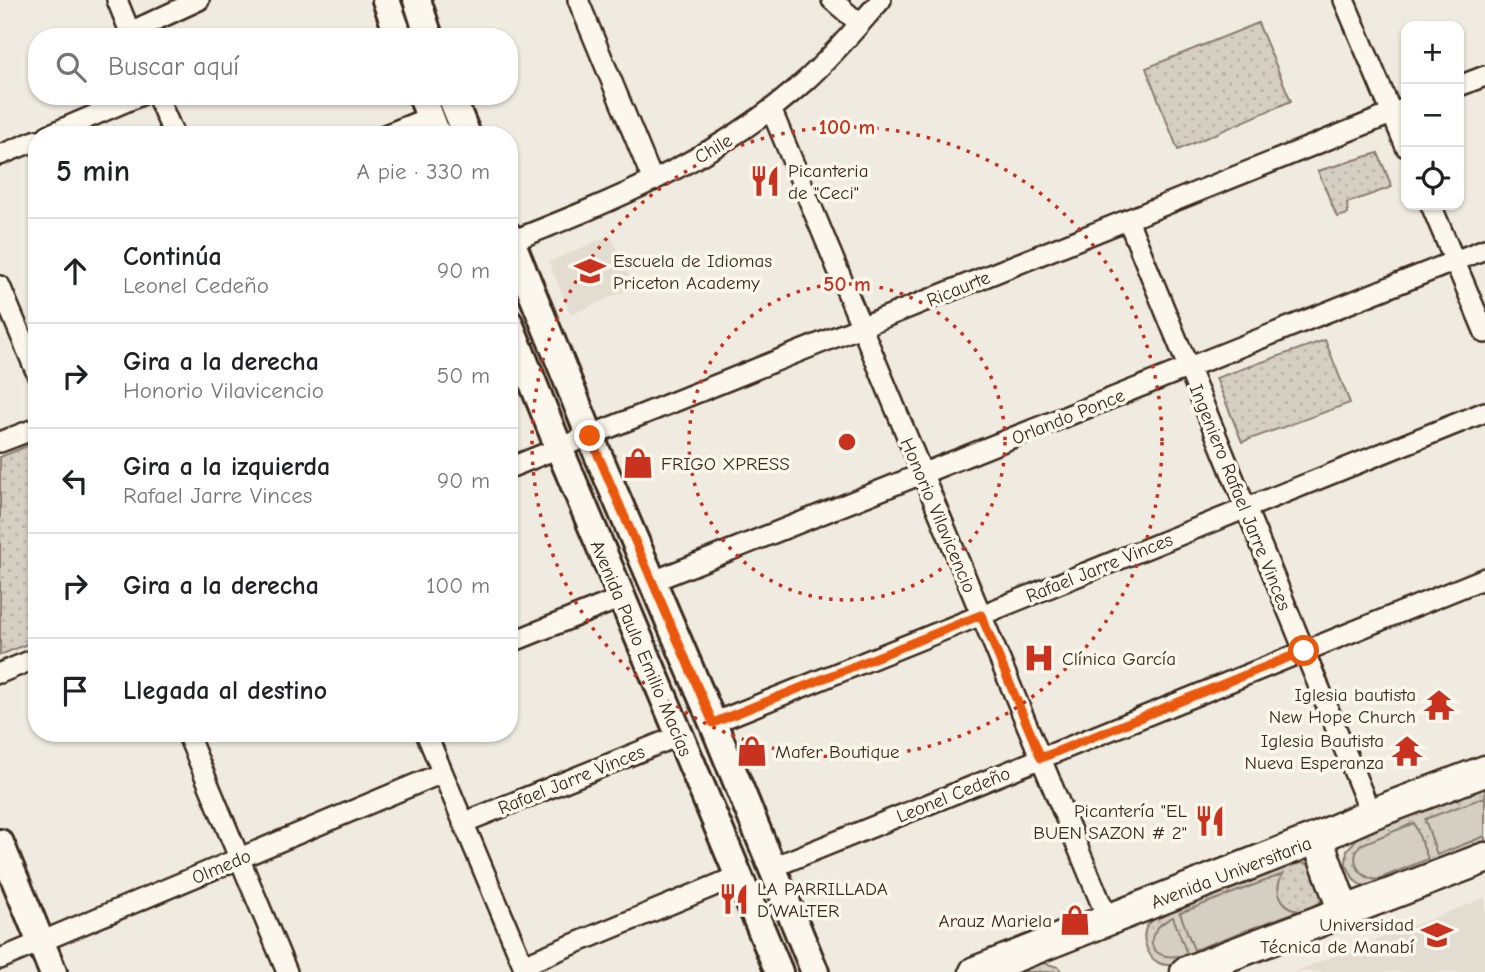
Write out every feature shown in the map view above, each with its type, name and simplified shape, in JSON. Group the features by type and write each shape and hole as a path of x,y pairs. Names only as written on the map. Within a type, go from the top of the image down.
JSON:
{"main road":[{"path":"386,0 396,28"},
{"path":"417,0 426,28"},
{"path":"455,105 463,126"},
{"name":"Avenida Paulo Emilio Macías","path":"518,260 815,972"},
{"name":"Avenida Paulo Emilio Macías","path":"518,346 678,736 779,972"},
{"name":"Avenida Universitaria","path":"975,972 1485,771"},
{"path":"1317,838 1344,912"},
{"path":"0,843 53,972"},
{"path":"1186,972 1485,858"}],"street":[{"path":"117,0 129,28"},
{"path":"143,28 199,0"},
{"path":"579,0 653,181"},
{"path":"832,0 860,24"},
{"name":"Chile","path":"518,237 613,201 731,138 803,83 881,0"},
{"path":"1344,0 1399,111"},
{"path":"1464,84 1485,76"},
{"path":"69,126 118,105"},
{"path":"161,105 170,126"},
{"name":"Honorio Vilavicencio","path":"771,109 1108,920"},
{"name":"Ricaurte","path":"518,465 1399,111"},
{"path":"406,126 430,116"},
{"path":"0,155 28,144"},
{"path":"1433,210 1485,334"},
{"name":"Ingeniero Rafael Jarre Vinces","path":"1128,220 1371,814"},
{"name":"Orlando Ponce","path":"651,582 1485,249"},
{"path":"0,286 28,353"},
{"name":"Rafael Jarre Vinces","path":"713,723 1485,412"},
{"path":"0,442 28,431"},
{"name":"Leonel Cedeño","path":"771,868 1485,578"},
{"path":"518,639 621,598"},
{"path":"0,673 28,662"},
{"name":"Rafael Jarre Vinces","path":"463,823 678,736"},
{"path":"191,742 287,972"},
{"path":"430,742 524,968 738,876"},
{"name":"Olmedo","path":"0,959 442,773"}],"shaded area":[{"path":"1258,23 1291,101 1178,150 1146,68"},
{"path":"1378,153 1392,187 1347,203 1348,214 1337,217 1318,171"},
{"name":"Escuela de Idiomas Priceton Academy","path":"611,235 634,287 571,315 549,262"},
{"path":"1325,340 1350,403 1242,442 1216,378"},
{"path":"28,446 28,644 0,655 0,457"},
{"path":"1485,786 1485,847 1378,889 1362,886 1354,880 1346,864 1347,850 1360,835"},
{"path":"1485,797 1485,836 1437,855 1425,819"},
{"path":"1414,823 1428,859 1376,880 1360,871 1355,857 1360,845"},
{"path":"1306,863 1322,880 1324,886 1314,912 1177,965 1159,963 1149,953 1145,932 1158,915 1291,864"},
{"path":"1283,874 1279,886 1280,896 1287,905 1298,911 1194,950 1180,913"},
{"name":"Universidad Técnica de Manabí","path":"1485,898 1485,972 1293,972"},
{"path":"1173,917 1187,954 1164,956 1157,952 1152,939 1155,931"},
{"path":"1044,963 1058,967 1062,972 1016,972 1035,965"}],"place":[{"name":"Picanteria de \"Ceci\"","path":"765,181"},
{"name":"Escuela de Idiomas Priceton Academy","path":"590,271"},
{"name":"FRIGO XPRESS","path":"638,463"},
{"name":"Clínica García","path":"1039,658"},
{"name":"Iglesia bautista New Hope Church","path":"1439,705"},
{"name":"Mafer Boutique","path":"752,751"},
{"name":"Iglesia Bautista Nueva Esperanza","path":"1407,751"},
{"name":"Picantería \"EL BUEN SAZON # 2\"","path":"1210,821"},
{"name":"LA PARRILLADA D´WALTER","path":"734,899"},
{"name":"Arauz Mariela","path":"1075,920"},
{"name":"Universidad Técnica de Manabí","path":"1437,935"}],"route":[{"path":"590,436 713,723 981,615 1041,758 1304,651"}]}
